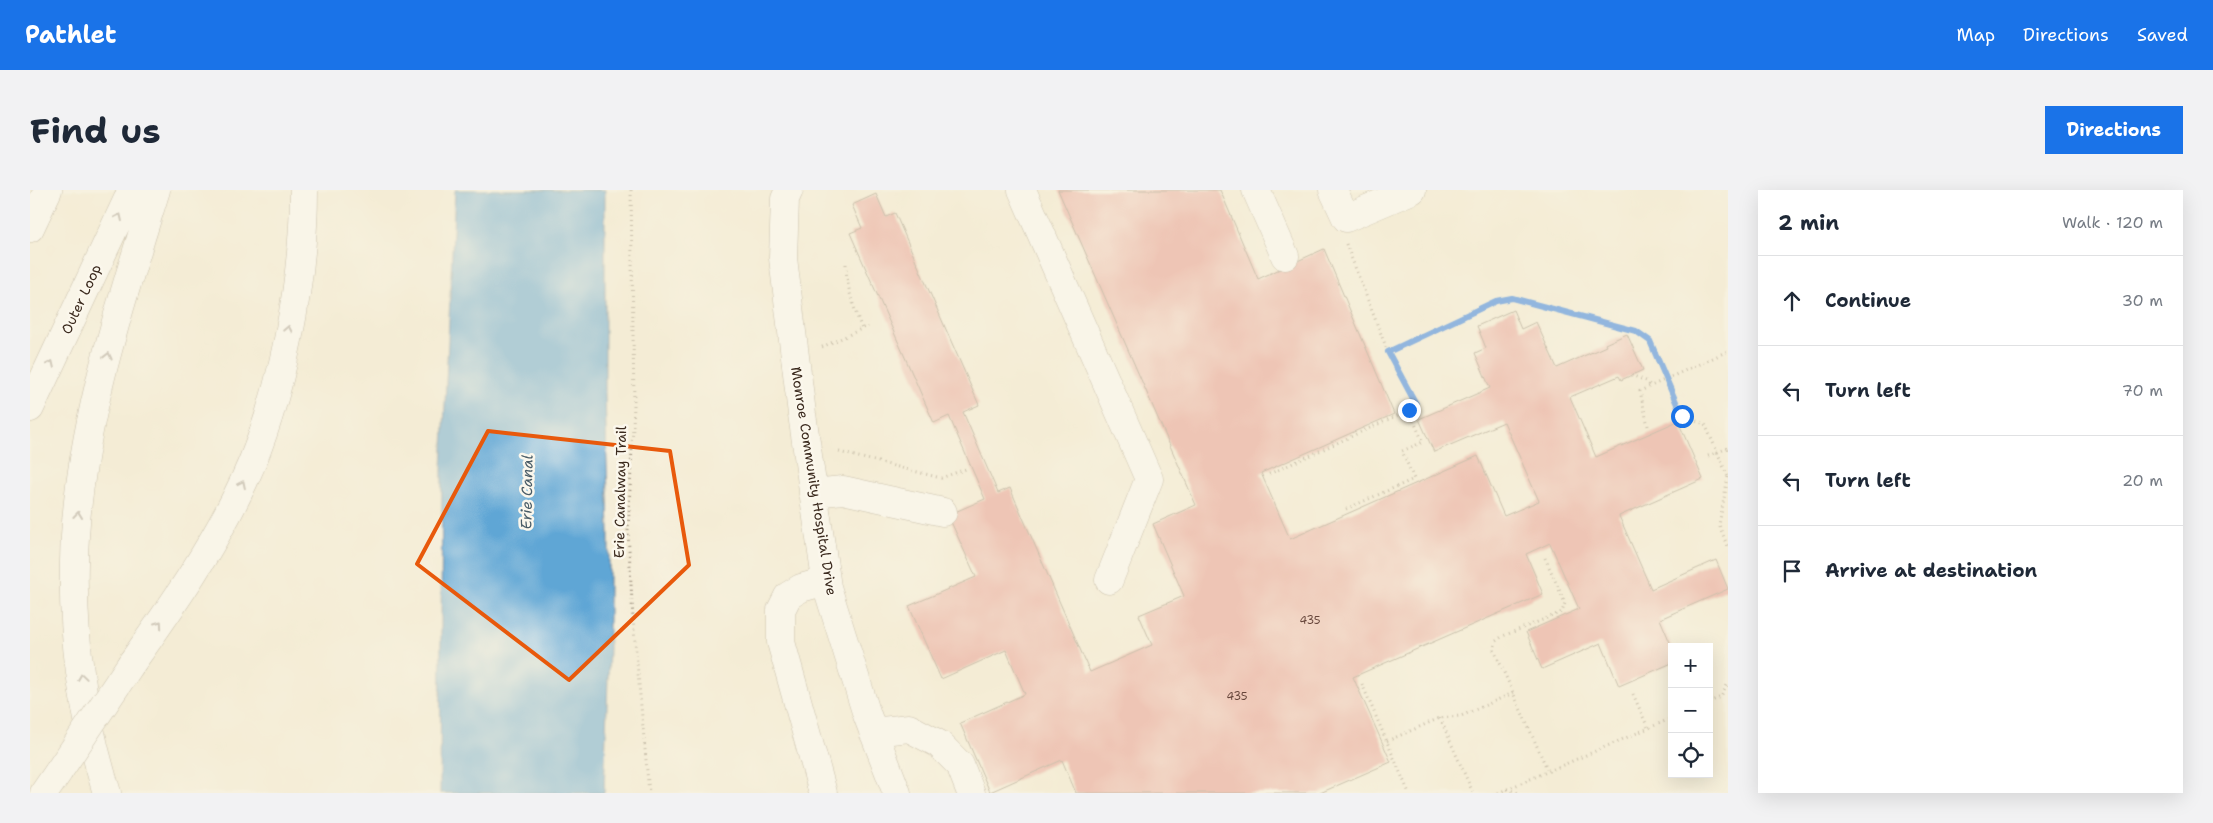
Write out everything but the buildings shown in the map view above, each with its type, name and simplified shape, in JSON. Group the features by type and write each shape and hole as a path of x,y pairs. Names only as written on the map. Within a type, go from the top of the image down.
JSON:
{"main road":[{"path":"30,228 48,190"},
{"name":"Outer Loop","path":"30,408 132,190"},
{"path":"107,793 89,722 79,658 74,595 76,530 85,459 103,373 156,190"},
{"path":"52,782 205,555 244,480 257,448 278,381 292,310 302,233 304,190"},
{"name":"Monroe Community Hospital Drive","path":"788,190 785,198 783,258 826,581 873,732 897,793"},
{"path":"1022,190 1149,479 1109,580"},
{"path":"1256,190 1285,256"},
{"path":"1333,190 1346,218 1412,190"},
{"path":"814,493 843,490 943,512"},
{"path":"823,793 781,642 781,610 788,596 801,588 826,581"},
{"path":"873,732 909,728 939,744 960,765 971,793"}],"path":[{"name":"Erie Canalway Trail","path":"631,190 634,405 628,531 635,646 649,793"},
{"path":"1269,474 1409,410 1416,404 1388,352 1343,237 1346,218"},
{"path":"846,264 846,279 852,295 852,306 862,329"},
{"path":"1388,352 1496,301 1512,298 1636,331 1650,341 1682,416 1705,424 1718,452 1728,477 1719,525 1728,547"},
{"path":"822,347 868,326"},
{"path":"1648,426 1640,391 1728,351"},
{"path":"1631,375 1646,381 1652,387"},
{"path":"1346,508 1414,479 1402,451 1423,442 1409,410"},
{"path":"1708,456 1728,448"},
{"path":"839,452 941,478 966,469"},
{"path":"1545,558 1565,603 1562,612 1496,641 1494,650 1548,771"},
{"path":"1713,700 1721,697 1728,683"},
{"path":"1362,684 1409,793"},
{"path":"1386,741 1440,718 1461,716 1513,693"},
{"path":"1633,694 1648,728"},
{"path":"1440,718 1473,793"},
{"path":"1498,793 1668,720"},
{"path":"1506,789 1519,793"}],"highlighted area":[{"path":"488,431 670,451 689,565 569,680 417,564"}],"water":[{"name":"Erie Canal","path":"455,190 605,190 605,393 609,532 609,649 604,793 440,793 442,469"}],"route":[{"path":"1409,410 1416,404 1388,352 1496,301 1512,298 1530,301 1636,331 1650,341 1682,416"}]}
